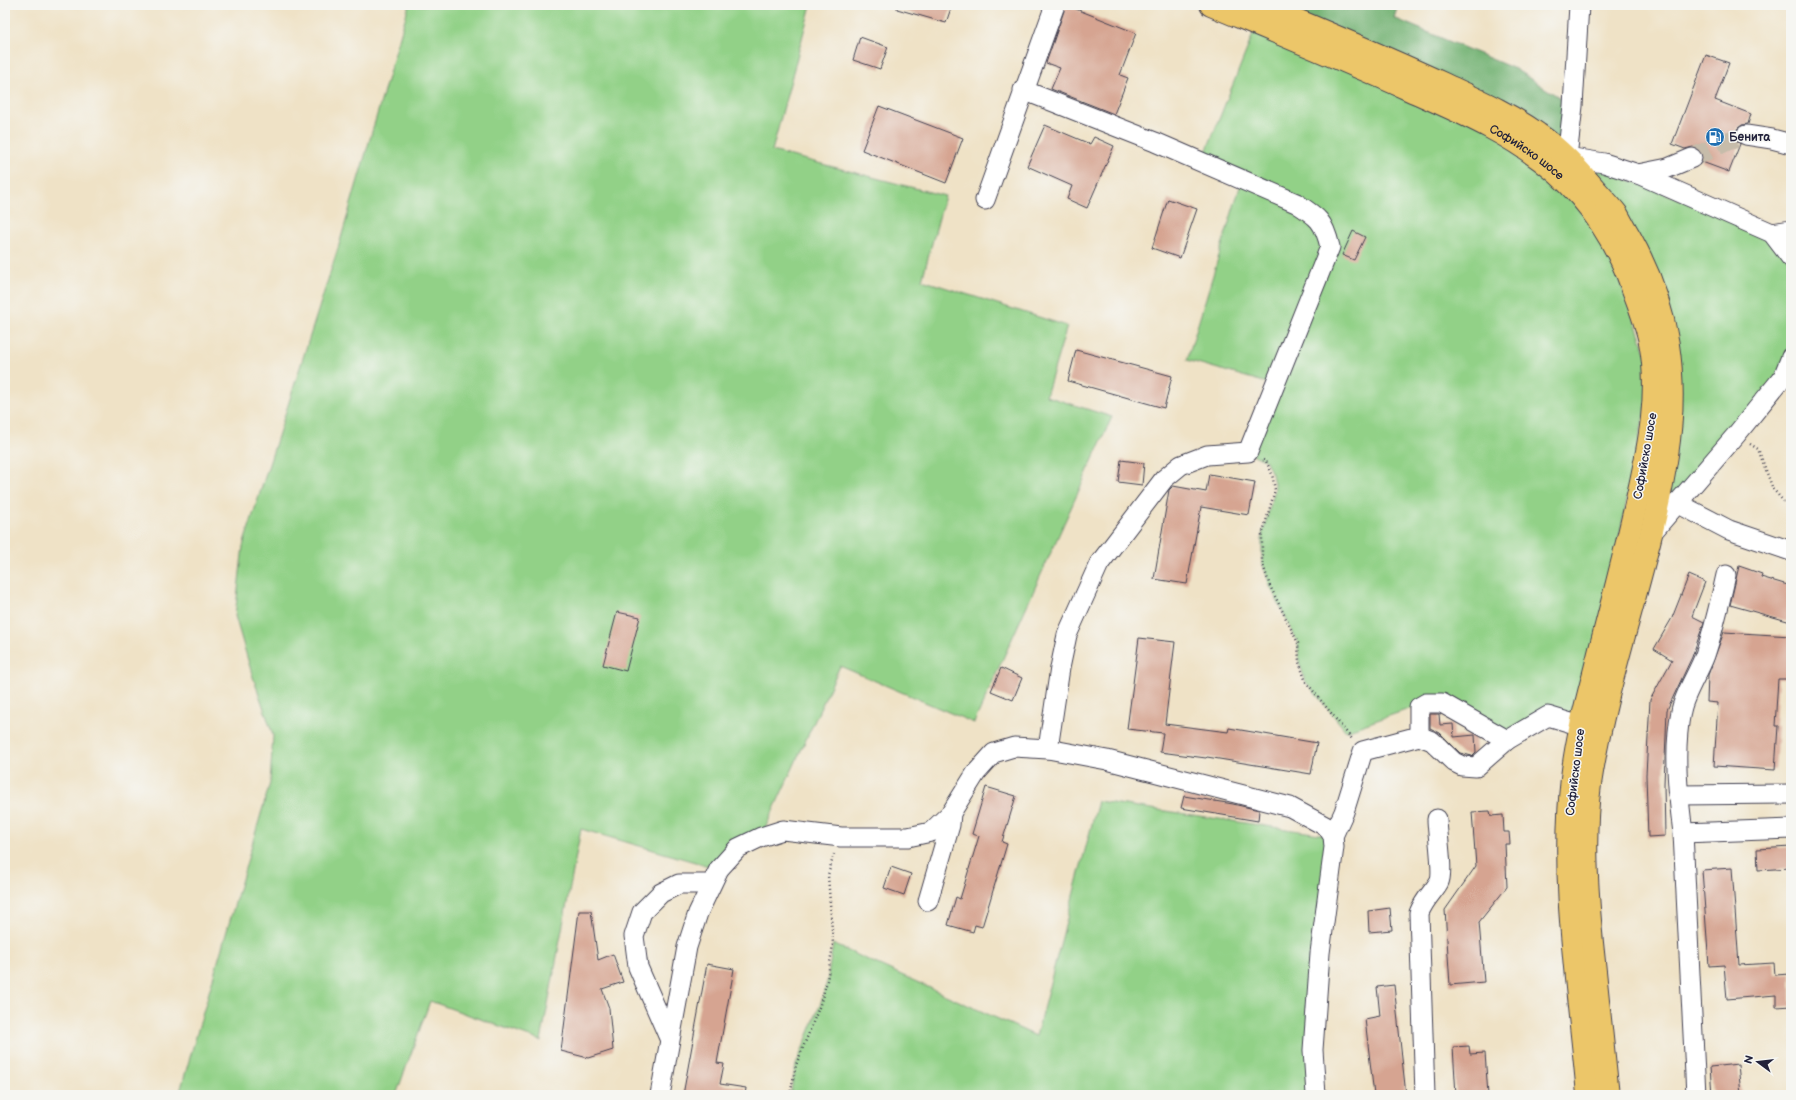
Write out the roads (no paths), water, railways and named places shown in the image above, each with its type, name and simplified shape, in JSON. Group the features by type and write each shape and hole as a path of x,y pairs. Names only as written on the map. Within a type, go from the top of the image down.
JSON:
{"main road":[{"name":"Софийско шосе","path":"1211,5 1389,80 1497,130 1532,153 1559,175 1595,214 1623,262 1650,342 1654,406 1648,450 1625,554 1580,726 1572,777 1568,830 1571,911 1588,1095"},
{"name":"Софийско шосе","path":"1262,5 1393,60 1507,114 1538,134 1567,157 1616,214 1641,257 1659,303 1670,349 1672,396 1666,457 1650,535 1598,734 1586,821 1589,912 1608,1095"}],"street":[{"path":"985,200 1023,90 1055,5"},
{"path":"1579,5 1573,106 1567,157 1604,163 1638,174 1772,233 1791,258"},
{"path":"1023,90 1155,142 1296,203 1316,216 1326,232 1330,246 1248,452 1207,455 1181,465 1164,479 1100,564 1067,635 1060,668 1048,749"},
{"path":"1746,135 1791,144"},
{"path":"1638,174 1668,168 1692,158"},
{"path":"1772,233 1791,230"},
{"path":"1650,535 1736,435 1787,371 1791,356"},
{"path":"1677,503 1729,530 1791,551"},
{"path":"1696,1095 1683,833 1678,795 1677,744 1681,710 1705,655 1717,617 1726,575"},
{"path":"1419,736 1419,707 1426,703 1442,703 1507,740"},
{"path":"1332,836 1344,812 1363,751 1419,736 1432,741 1454,762 1469,768 1476,767 1507,740 1548,716 1580,726"},
{"path":"660,1095 687,947 698,913 711,884 719,869 738,848 761,836 783,830 841,837 908,837 931,832 951,813 976,773 994,753 1014,747 1048,749 1107,760 1290,807 1327,826 1332,836 1334,847 1319,960 1314,1050 1316,1095"},
{"path":"1678,795 1791,794"},
{"path":"928,901 950,825 951,813"},
{"path":"1425,1095 1419,913 1424,901 1440,881 1442,870 1436,819"},
{"path":"1683,833 1791,829"},
{"path":"670,1038 638,967 634,936 642,912 661,893 679,884 711,884"}],"tunnel":[{"path":"1692,158 1728,141 1746,135"}],"place":[{"name":"Бенита","path":"1715,137"}]}
